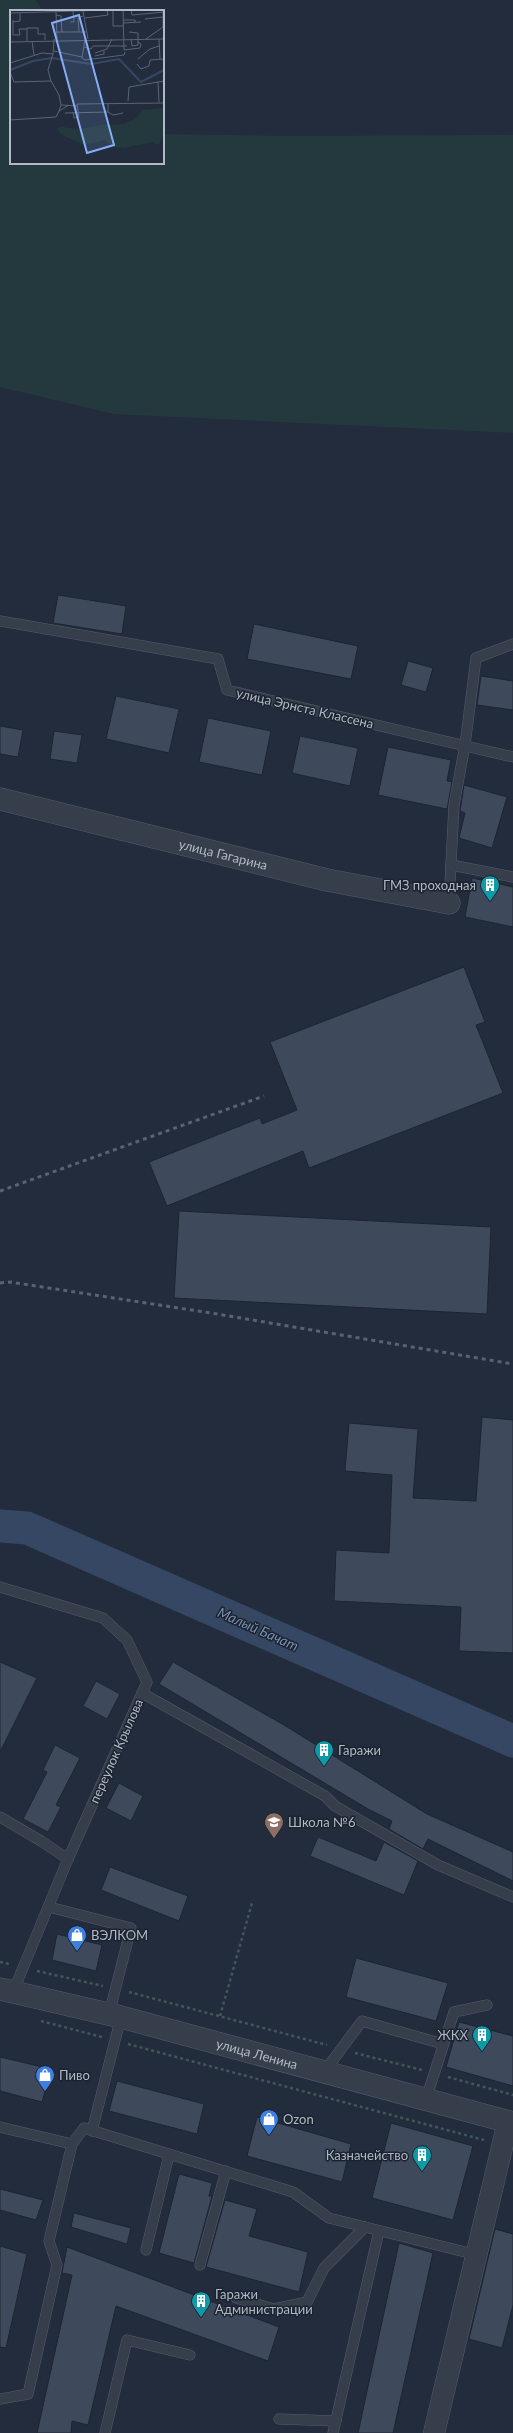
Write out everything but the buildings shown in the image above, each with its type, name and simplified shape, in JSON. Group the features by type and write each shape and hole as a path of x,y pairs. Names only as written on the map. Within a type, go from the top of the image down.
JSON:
{"street":[{"name":"улица Гагарина","path":"0,799 327,880 449,903"},
{"name":"улица Ленина","path":"7,1991 115,2015 510,2123"},
{"path":"434,2433 502,2145 510,2123"}],"lane":[{"name":"улица Эрнста Классена","path":"0,621 218,659 227,690 513,757"},
{"path":"449,903 454,805 465,745 476,658 513,644"},
{"path":"451,865 513,877"},
{"name":"переулок Крылова","path":"0,1587 103,1618 127,1640 147,1682 68,1859 24,1968 7,1991"},
{"path":"142,1692 325,1796 335,1806 438,1865 513,1897"},
{"path":"0,1817 68,1859"},
{"path":"49,1907 131,1928 115,1989 115,2041 92,2131"},
{"path":"426,2099 454,2012 487,2005"},
{"path":"324,2072 362,2021 443,2044"},
{"path":"0,2127 72,2144"},
{"path":"0,2399 28,2394 57,2265 49,2241 72,2144 84,2128 293,2192 329,2218 477,2255"},
{"path":"146,2250 169,2154"},
{"path":"200,2265 226,2172"},
{"path":"236,2298 274,2309 307,2302 324,2268 365,2227"},
{"path":"333,2433 379,2231"},
{"path":"105,2433 127,2340 190,2355"},
{"path":"278,2419 336,2421"}],"path":[{"path":"220,2016 252,1903"},
{"path":"0,1962 220,2016 513,2095"},
{"path":"38,2020 502,2145"}],"green space":[{"path":"0,0 36,0 42,10 10,10 10,164 164,164 164,134 284,136 513,135 513,433 114,414 0,387"}],"waterway":[{"name":"Малый Бачат","path":"0,1526 27,1528 513,1741"}],"railway":[{"path":"0,1191 264,1096"},
{"path":"0,1283 10,1282 211,1313 513,1364"}],"place":[{"name":"ГМЗ проходная","path":"490,902"},
{"name":"Гаражи","path":"324,1767"},
{"name":"Школа №6","path":"274,1839"},
{"name":"ВЭЛКОМ","path":"77,1952"},
{"name":"ЖКХ","path":"482,2052"},
{"name":"Пиво","path":"45,2092"},
{"name":"Ozon","path":"269,2136"},
{"name":"Казначейство","path":"422,2172"},
{"name":"Гаражи Администрации","path":"201,2318"}]}
